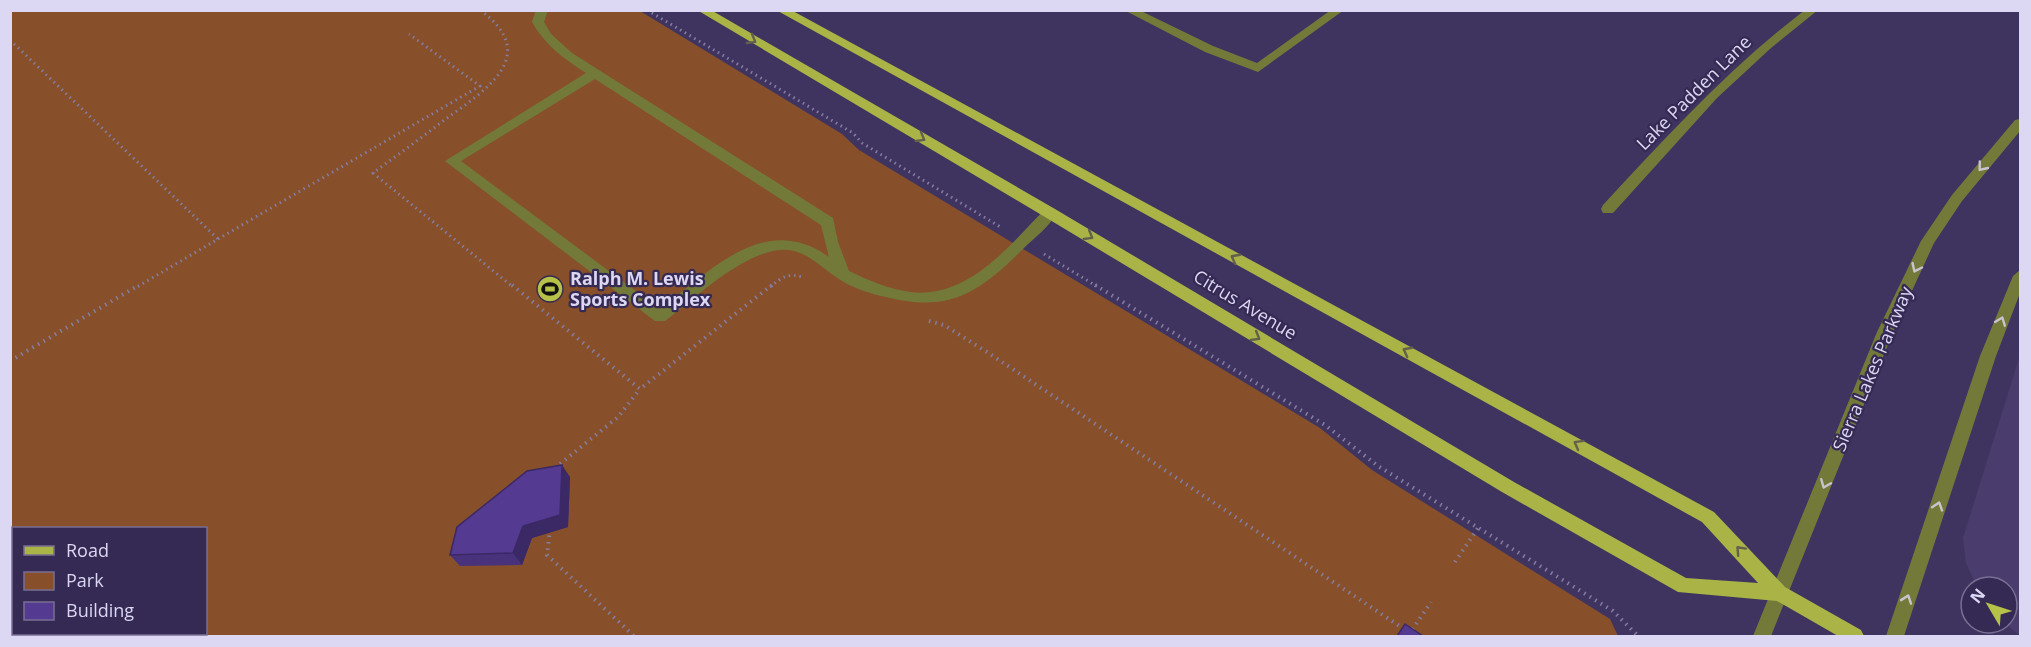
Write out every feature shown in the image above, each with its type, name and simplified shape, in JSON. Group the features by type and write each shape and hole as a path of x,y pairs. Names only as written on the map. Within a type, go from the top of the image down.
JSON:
{"main road":[{"name":"Citrus Avenue","path":"702,10 1050,213 1508,487 1684,586 1779,593"},
{"name":"Citrus Avenue","path":"781,10 1708,517 1779,593 1855,636"}],"street":[{"path":"542,10 538,22 546,36 568,56 828,222 831,243 843,274"},
{"path":"1129,10 1209,49 1258,68 1338,10"},
{"name":"Lake Padden Lane","path":"1608,209 1713,95 1767,45 1813,10"},
{"path":"595,73 452,161 660,317 735,261 758,248 783,244 809,250 843,274 876,291 905,298 941,299 969,288 1050,213"},
{"name":"Sierra Lakes Parkway","path":"1762,636 1885,332 1928,241 1957,198 2020,123"},
{"path":"1895,636 1988,356 2020,276"}],"path":[{"path":"480,10 500,24 509,46 507,60 493,85 373,173 640,389"},
{"path":"647,10 853,133 862,143 1325,425 1378,466 1613,611 1638,636"},
{"path":"409,34 480,86"},
{"path":"10,40 218,239"},
{"path":"10,361 480,86 493,85"},
{"path":"554,479 555,468 618,417 640,389 782,277 792,274 809,281"},
{"path":"920,319 944,325 987,352 1413,635 1431,602"},
{"path":"550,523 547,555 634,636"},
{"path":"1455,562 1479,528"}],"shaded area":[{"path":"2020,355 2020,636 2019,575 1972,575 1966,563 1963,538"}],"green space":[{"name":"Ralph M. Lewis Sports Complex","path":"10,11 640,11 842,134 859,150 1320,428 1372,470 1610,619 1618,636 11,636"}],"building":[{"path":"562,465 560,515 523,526 513,553 450,555 457,527 527,471"},
{"path":"1405,624 1423,636 1397,636"}],"place":[{"name":"Ralph M. Lewis Sports Complex","path":"550,289"}]}
